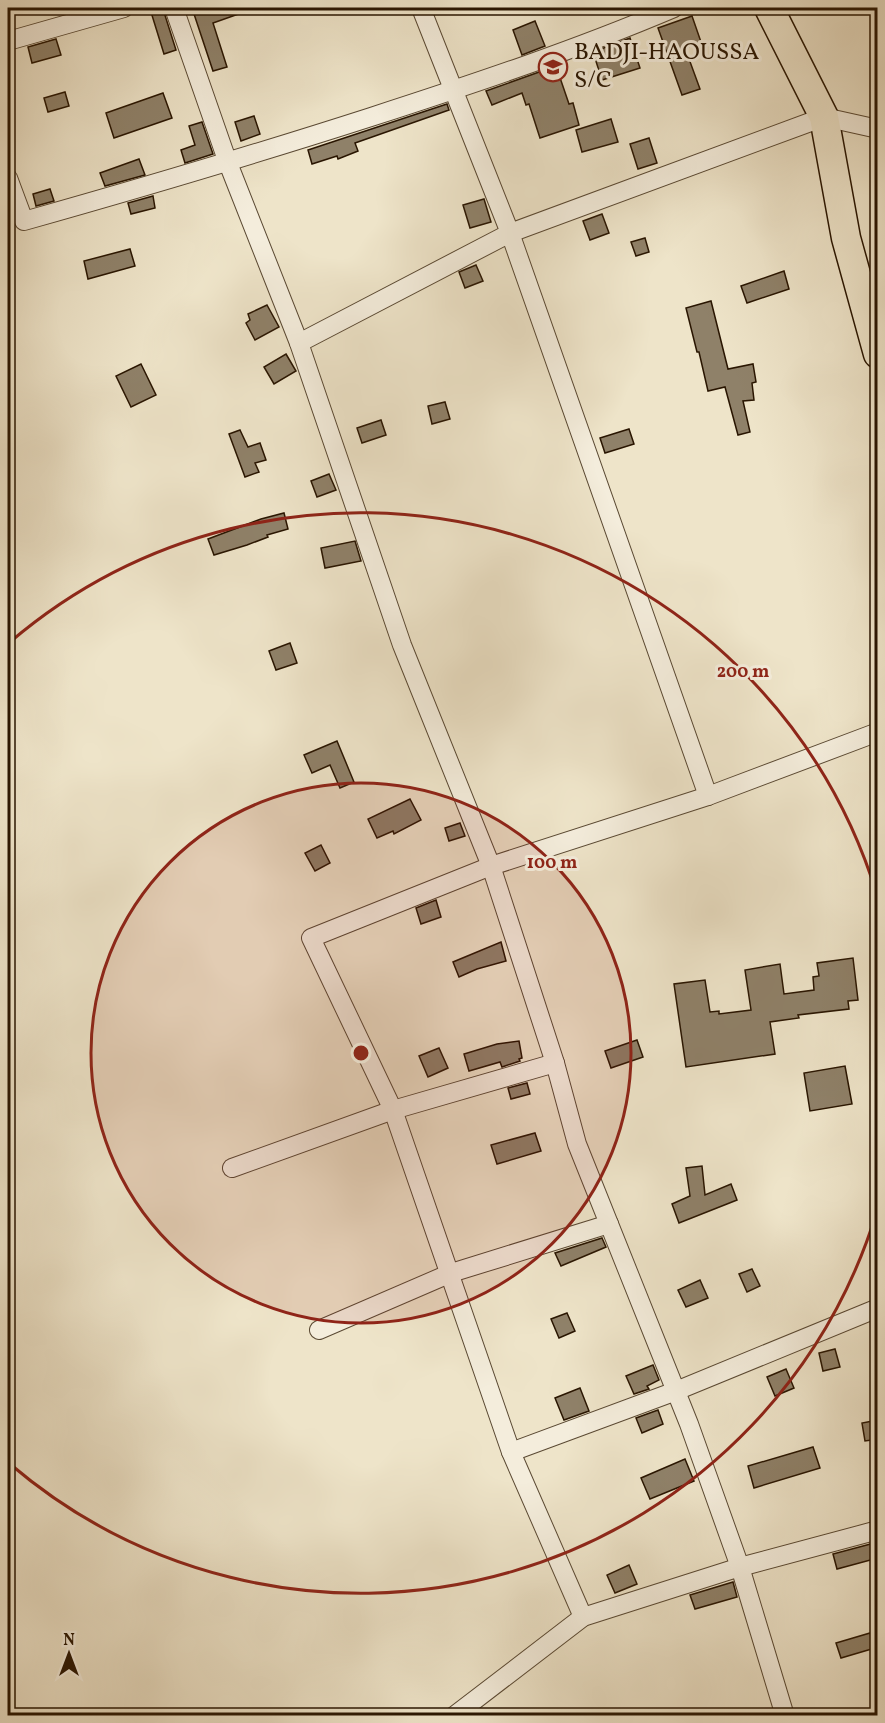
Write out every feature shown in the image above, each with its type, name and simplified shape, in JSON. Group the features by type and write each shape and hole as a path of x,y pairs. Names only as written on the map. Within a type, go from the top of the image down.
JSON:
{"main road":[{"path":"769,8 824,117 846,238 878,354"}],"street":[{"path":"8,41 124,8"},
{"path":"174,8 228,163 298,343 402,645 491,866 555,1063 577,1144 676,1390 740,1567 785,1716"},
{"path":"421,8 510,233 708,796"},
{"path":"8,178 24,221 228,163 454,90 619,31 674,8"},
{"path":"298,343 510,233 824,117 878,129"},
{"path":"583,1617 511,1452 393,1110 311,938 491,866 708,796 878,732"},
{"path":"232,1168 393,1110 555,1063"},
{"path":"319,1330 451,1273 609,1224"},
{"path":"511,1452 676,1390 878,1308"},
{"path":"454,1716 583,1617 740,1567 878,1530"}],"building":[{"path":"192,8 250,8 250,10 213,23 227,67 213,71"},
{"path":"163,9 176,50 164,54 151,12"},
{"path":"692,16 701,42 685,48 700,89 682,95 658,28"},
{"path":"535,21 545,46 522,55 513,30"},
{"path":"630,38 640,68 602,80 593,52"},
{"path":"56,39 61,55 32,63 28,47"},
{"path":"556,66 569,104 573,103 579,125 540,138 529,104 526,105 522,93 492,105 486,91"},
{"path":"65,92 69,106 48,112 44,98"},
{"path":"163,93 172,118 114,138 106,113"},
{"path":"447,104 449,110 355,143 358,151 338,159 337,156 312,164 308,150"},
{"path":"254,116 260,134 241,141 235,122"},
{"path":"611,119 618,142 582,152 576,130"},
{"path":"202,122 213,154 185,163 181,150 195,145 189,126"},
{"path":"649,138 657,163 638,169 630,144"},
{"path":"139,159 145,175 105,186 100,173"},
{"path":"50,189 54,201 36,206 33,194"},
{"path":"153,196 155,208 131,214 128,203"},
{"path":"484,199 491,222 470,228 463,205"},
{"path":"602,214 609,233 590,240 583,221"},
{"path":"645,238 649,252 636,256 631,242"},
{"path":"130,249 135,266 88,279 84,261"},
{"path":"476,265 483,281 465,288 459,272"},
{"path":"784,271 789,289 747,303 741,286"},
{"path":"711,301 728,369 753,364 756,382 752,383 754,400 743,401 750,432 738,435 725,387 708,391 686,308"},
{"path":"267,305 279,327 255,340 246,323 250,320 248,314"},
{"path":"286,354 296,371 274,384 264,367"},
{"path":"141,364 156,395 131,407 116,376"},
{"path":"445,402 450,419 432,424 428,406"},
{"path":"381,420 386,435 362,443 357,428"},
{"path":"629,429 634,444 605,453 600,438"},
{"path":"240,430 248,447 260,443 266,460 255,463 259,472 245,477 229,434"},
{"path":"329,474 336,490 317,497 311,481"},
{"path":"284,513 288,529 214,555 208,539"},
{"path":"355,541 361,561 325,568 321,548"},
{"path":"290,643 297,663 276,670 269,651"},
{"path":"337,741 354,782 340,788 330,765 312,773 304,755"},
{"path":"410,799 421,820 394,834 393,831 377,838 368,819"},
{"path":"460,823 465,836 449,841 445,828"},
{"path":"321,845 330,863 315,871 305,853"},
{"path":"436,900 441,917 421,924 416,908"},
{"path":"501,942 506,961 459,977 453,962"},
{"path":"853,958 858,1000 848,1001 849,1009 798,1015 799,1018 770,1022 775,1054 686,1067 674,984 705,980 710,1012 719,1011 719,1014 751,1010 745,970 780,964 784,994 814,990 813,977 819,976 817,963"},
{"path":"637,1040 643,1057 611,1068 605,1051"},
{"path":"519,1041 522,1058 519,1059 520,1061 502,1067 500,1062 469,1071 464,1054 497,1044"},
{"path":"439,1048 448,1068 428,1077 419,1056"},
{"path":"845,1066 852,1104 810,1111 804,1073"},
{"path":"527,1083 530,1094 511,1099 508,1088"},
{"path":"535,1133 541,1151 497,1164 491,1145"},
{"path":"702,1166 705,1195 731,1184 737,1200 679,1223 672,1204 690,1196 686,1168"},
{"path":"602,1238 606,1247 561,1266 555,1253"},
{"path":"752,1269 760,1286 747,1292 739,1274"},
{"path":"700,1280 708,1298 686,1307 678,1290"},
{"path":"567,1313 575,1331 559,1338 551,1319"},
{"path":"835,1349 840,1367 823,1371 819,1353"},
{"path":"653,1365 659,1380 647,1386 649,1389 634,1394 626,1376"},
{"path":"786,1369 794,1388 775,1396 767,1377"},
{"path":"580,1388 589,1411 564,1420 555,1398"},
{"path":"658,1410 663,1424 642,1433 636,1418"},
{"path":"878,1420 878,1439 865,1441 862,1423"},
{"path":"813,1447 820,1468 754,1488 748,1466"},
{"path":"685,1459 694,1481 650,1499 641,1478"},
{"path":"878,1542 878,1558 837,1569 833,1554"},
{"path":"629,1565 637,1584 615,1593 607,1575"},
{"path":"733,1582 737,1597 695,1609 690,1595"},
{"path":"870,1633 875,1648 841,1658 836,1643"}],"place":[{"name":"BADJI-HAOUSSA S/C","path":"553,67"}]}
